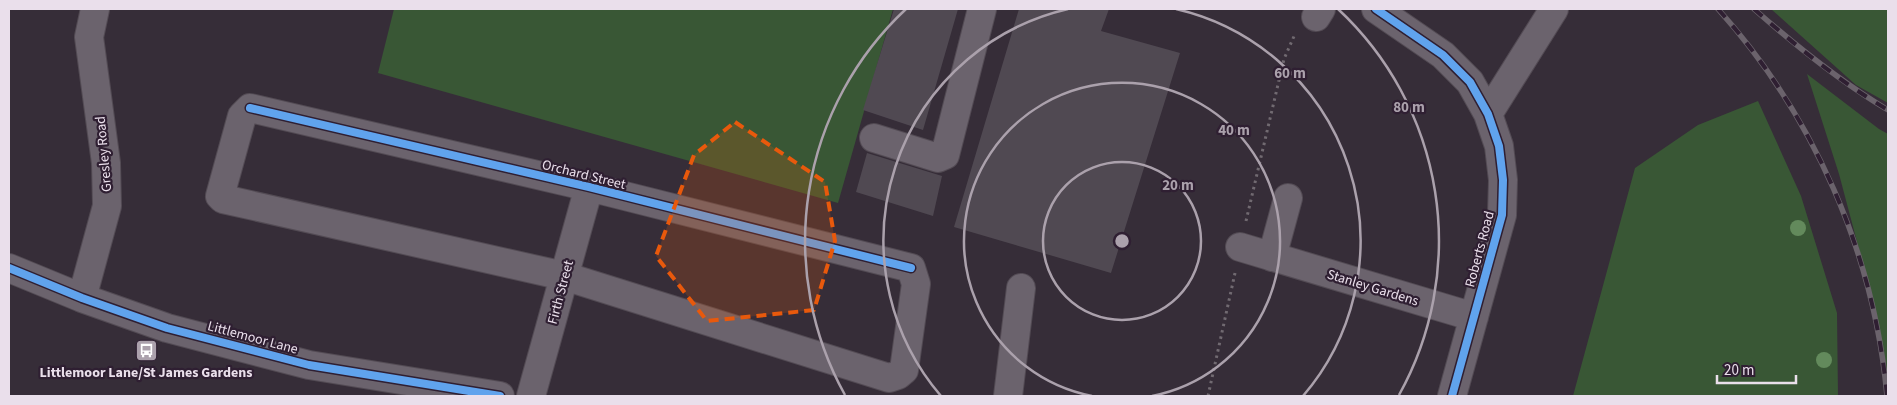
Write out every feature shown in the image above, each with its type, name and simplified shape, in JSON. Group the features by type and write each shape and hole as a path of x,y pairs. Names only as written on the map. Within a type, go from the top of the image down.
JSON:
{"street":[{"name":"Gresley Road","path":"82,298 107,206 106,163 89,37 95,9"},
{"path":"874,138 938,158 945,155 982,9"},
{"name":"Roberts Road","path":"1376,9 1443,55 1470,82 1488,114 1499,146 1503,180 1502,215 1452,396"},
{"path":"1488,114 1554,9"},
{"name":"Orchard Street","path":"250,108 588,187 911,268 916,284 904,370 898,375 889,378 564,276 223,199 220,196 242,116 250,108"},
{"name":"Firth Street","path":"530,396 588,187"},
{"path":"1272,257 1288,198"},
{"name":"Stanley Gardens","path":"1240,247 1474,317"},
{"name":"Littlemoor Lane","path":"9,268 82,298 167,328 309,365 500,396"},
{"path":"1008,396 1021,288"}],"path":[{"path":"1208,396 1240,247 1284,59 1298,25 1318,13"}],"highlighted area":[{"path":"735,122 825,182 835,241 814,310 707,321 656,256 694,155"}],"green space":[{"path":"394,9 893,9 838,203 378,73"},
{"path":"1771,9 1888,9 1888,103 1856,85"},
{"path":"1807,74 1888,134 1888,396 1886,396 1877,317 1839,174"},
{"path":"1758,101 1801,196 1837,313 1838,396 1573,396 1635,168 1698,125"}],"building":[{"path":"894,9 958,9 923,130 863,110"},
{"path":"1019,9 1109,9 1101,31 1180,53 1111,273 954,227"},
{"path":"867,153 942,176 933,216 856,192"}],"railway":[{"path":"1718,9 1752,50 1783,95 1810,141 1834,189 1853,239 1869,290 1880,343 1887,396"},
{"path":"1754,9 1818,62 1888,110"}],"cycle path":[{"path":"1376,9 1443,55 1470,82 1488,114 1499,146 1503,180 1502,215 1452,396"},
{"path":"250,108 589,187 911,268"},
{"path":"9,268 82,298 167,328 309,365 500,396"}],"place":[{"name":"Littlemoor Lane/St James Gardens","path":"146,350"}]}
